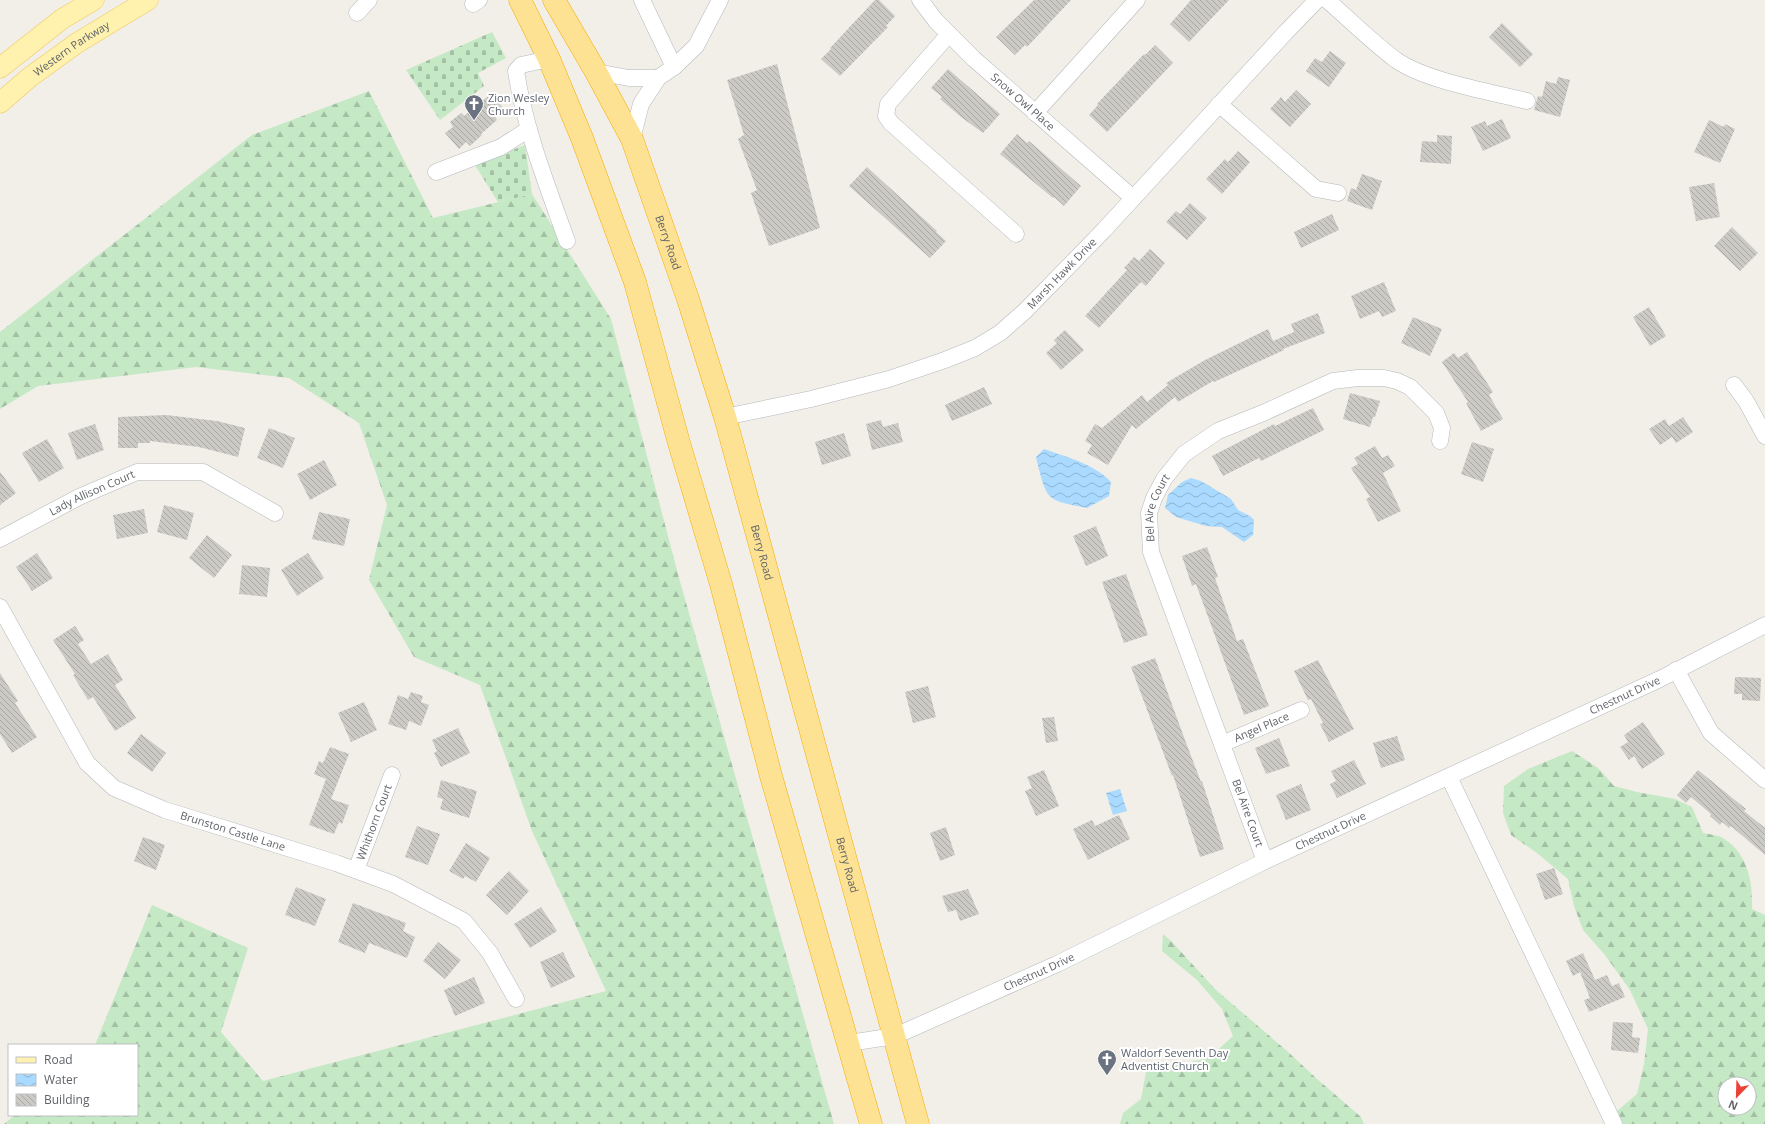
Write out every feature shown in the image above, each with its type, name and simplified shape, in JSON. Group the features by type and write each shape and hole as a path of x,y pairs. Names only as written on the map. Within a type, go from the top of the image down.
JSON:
{"highway":[{"path":"520,0 548,59 582,138 635,282 679,443 721,584 771,776 849,1043 871,1124"},
{"name":"Berry Road","path":"554,0 596,72 632,139 688,299 725,417 918,1124"}],"main road":[{"path":"0,68 62,19 94,0"},
{"name":"Western Parkway","path":"0,103 30,77 77,42 148,0"}],"street":[{"path":"357,13 369,0"},
{"path":"642,0 674,67"},
{"path":"632,139 641,104 658,78 674,67 696,46 720,0"},
{"name":"Snow Owl Place","path":"920,0 936,21 974,59 1133,198"},
{"path":"1035,113 1137,0"},
{"name":"Marsh Hawk Drive","path":"725,417 811,399 889,379 975,348 1000,333 1025,311 1104,230 1219,104 1317,0"},
{"path":"1327,0 1397,60 1416,70 1452,82 1527,100"},
{"path":"949,34 888,104 886,116 1016,234"},
{"path":"548,59 520,65 516,71 529,129 567,241"},
{"path":"596,72 629,78 658,78"},
{"path":"1219,104 1316,189 1338,193"},
{"path":"436,172 501,147 529,129"},
{"name":"Bel Aire Court","path":"1265,861 1151,552 1149,513 1154,498 1164,480 1184,454 1218,431 1263,413 1333,381 1384,378 1397,381 1410,387 1436,413 1442,428 1440,441"},
{"path":"1734,385 1746,401 1765,436"},
{"name":"Lady Allison Court","path":"0,539 79,497 137,472 203,472 275,512"},
{"name":"Brunston Castle Lane","path":"0,607 87,763 114,788 165,810 356,870 393,884 464,921 490,953 516,999"},
{"name":"Chestnut Drive","path":"849,1043 895,1036 1057,964 1265,861 1676,670 1765,625"},
{"path":"1676,670 1711,733 1765,780"},
{"name":"Angel Place","path":"1222,744 1301,710"},
{"name":"Whithorn Court","path":"356,870 392,775"},
{"path":"1448,777 1614,1124"}],"green space":[{"path":"492,32 506,58 478,73 484,86 440,120 406,70"},
{"path":"369,91 433,218 532,194 611,319 679,578 834,1124 4,1124 14,1116 138,1116 138,1044 95,1044 152,905 248,948 221,1032 263,1081 606,991 532,831 480,685 414,657 369,580 387,505 359,423 289,378 196,367 38,386 0,409 0,332 252,135"},
{"path":"525,145 532,194 498,202 475,165"},
{"path":"1572,751 1598,768 1614,786 1675,799 1692,807 1703,833 1721,837 1730,843 1737,851 1743,859 1750,878 1752,909 1765,915 1765,1124 1623,1124 1617,1111 1637,1094 1644,1064 1648,1029 1630,990 1605,955 1583,930 1574,906 1568,879 1537,853 1511,835 1503,813 1504,786 1528,769"},
{"path":"1163,934 1216,990 1361,1117 1364,1124 1120,1124 1123,1113 1141,1099 1146,1072 1209,1058 1233,1036 1222,1009 1197,980 1162,951"}],"water":[{"path":"1044,449 1097,470 1111,482 1109,496 1087,508 1061,502 1052,498 1045,488 1036,457"},
{"path":"1191,478 1201,481 1231,499 1238,510 1250,516 1254,520 1253,535 1244,542 1222,527 1206,526 1176,517 1165,508 1168,495 1182,482"},
{"path":"1120,789 1127,811 1113,815 1106,793"}],"building":[{"path":"875,0 879,0 895,16 886,26 888,27 840,76 821,59"},
{"path":"1034,0 1071,0 1027,47 1025,45 1015,55 996,37"},
{"path":"1191,0 1229,0 1189,42 1170,24"},
{"path":"1502,23 1533,54 1520,67 1489,37"},
{"path":"1155,45 1173,63 1107,132 1089,115 1098,105 1097,104 1144,54 1145,55"},
{"path":"1330,51 1346,63 1329,87 1306,71 1315,58 1322,62"},
{"path":"777,64 820,228 769,246 751,193 757,190 738,139 744,135 727,80"},
{"path":"948,69 1000,114 983,133 940,99 942,97 931,88"},
{"path":"1558,77 1570,80 1560,117 1534,110 1538,96 1542,97 1546,81 1556,84"},
{"path":"1296,90 1311,104 1290,127 1270,109 1281,97 1285,102"},
{"name":"Zion Wesley Church","path":"491,94 504,109 495,117 497,120 470,146 466,142 459,149 445,133 453,127 450,122 461,113 464,116"},
{"path":"1502,119 1511,138 1483,151 1471,127 1485,121 1487,126"},
{"path":"1709,120 1724,127 1725,124 1735,129 1720,163 1694,152"},
{"path":"1017,134 1027,143 1029,141 1081,186 1064,206 1000,154"},
{"path":"1437,135 1452,136 1451,164 1420,162 1422,141 1437,142"},
{"path":"1238,151 1250,162 1222,194 1206,179 1225,159 1228,162"},
{"path":"867,167 946,241 930,258 849,186"},
{"path":"1362,174 1382,181 1372,210 1347,201 1351,188 1356,190"},
{"path":"1714,183 1720,217 1696,221 1689,187"},
{"path":"1190,203 1207,218 1187,240 1166,222 1176,211 1180,214"},
{"path":"1332,214 1339,230 1301,248 1294,232"},
{"path":"1732,227 1758,253 1740,271 1714,246"},
{"path":"1150,249 1165,263 1146,286 1141,282 1099,328 1085,316 1127,270 1124,268 1134,257 1139,261"},
{"path":"1384,282 1396,311 1382,317 1379,311 1360,319 1351,296"},
{"path":"1649,307 1666,336 1650,346 1633,317"},
{"path":"1318,313 1325,333 1283,349 1284,350 1214,382 1213,381 1178,402 1175,397 1136,429 1132,425 1108,465 1087,453 1092,445 1085,441 1095,424 1102,428 1142,395 1147,402 1168,385 1166,383 1205,360 1268,329 1273,341 1294,332 1291,324"},
{"path":"1413,317 1442,329 1430,356 1401,343"},
{"path":"1065,330 1084,350 1061,370 1046,353 1057,343 1054,340"},
{"path":"1467,352 1493,392 1489,395 1503,419 1481,431 1466,403 1468,402 1442,362 1454,353 1458,358"},
{"path":"984,387 992,404 952,421 945,405"},
{"path":"1350,393 1380,401 1370,427 1343,419"},
{"path":"1313,408 1324,430 1261,461 1259,458 1223,476 1212,456 1274,424 1275,426"},
{"path":"166,415 217,421 245,428 238,457 199,447 150,441 150,443 138,443 138,448 118,448 118,417"},
{"path":"1683,417 1693,432 1676,443 1672,437 1660,445 1649,429 1665,419 1669,426"},
{"path":"881,420 883,427 898,423 903,442 872,450 866,424"},
{"path":"95,424 104,450 77,460 68,433"},
{"path":"269,428 295,438 283,468 257,458"},
{"path":"844,433 851,456 822,465 815,442"},
{"path":"47,439 64,468 39,482 22,453"},
{"path":"1472,442 1494,449 1483,482 1461,474"},
{"path":"1375,446 1382,458 1388,455 1395,466 1383,473 1401,511 1378,522 1366,499 1370,497 1351,468 1358,464 1354,458"},
{"path":"324,460 337,485 310,500 297,474"},
{"path":"0,472 16,493 0,505"},
{"path":"164,505 194,513 187,540 157,532"},
{"path":"144,509 148,533 117,539 113,515"},
{"path":"319,512 350,519 344,546 312,539"},
{"path":"1096,526 1108,556 1086,566 1073,536"},
{"path":"207,535 232,555 214,578 189,558"},
{"path":"1207,547 1218,577 1215,578 1237,641 1243,639 1269,706 1244,715 1196,584 1192,586 1182,556"},
{"path":"37,553 53,578 32,591 16,567"},
{"path":"308,553 324,578 297,596 281,570"},
{"path":"242,565 270,568 267,597 239,594"},
{"path":"1126,574 1148,635 1124,643 1102,582"},
{"path":"75,626 84,640 78,644 91,664 108,654 123,680 115,685 136,718 115,731 93,697 88,700 73,675 75,674 53,640"},
{"path":"1155,658 1201,782 1202,781 1224,849 1200,857 1173,775 1172,776 1131,667"},
{"path":"1318,660 1354,729 1329,742 1320,724 1323,723 1311,699 1308,700 1294,671"},
{"path":"0,673 18,701 15,703 37,737 12,753 0,734"},
{"path":"1735,677 1761,678 1760,701 1742,700 1742,694 1734,694"},
{"path":"928,686 936,717 913,723 905,692"},
{"path":"411,692 423,696 421,702 429,705 421,726 409,721 406,730 388,724 398,695 408,699"},
{"path":"364,702 377,730 351,742 338,713"},
{"path":"1054,717 1058,741 1046,743 1042,718"},
{"path":"1643,722 1665,754 1642,769 1634,756 1629,760 1620,747 1628,742 1624,735"},
{"path":"458,728 470,753 441,767 434,753 437,751 432,740"},
{"path":"141,734 166,753 152,772 127,753"},
{"path":"1397,736 1405,760 1381,768 1373,743"},
{"path":"1279,738 1290,766 1266,774 1255,748"},
{"path":"330,747 349,754 331,799 349,805 342,824 339,822 334,834 309,825 326,779 314,774 319,761 323,763"},
{"path":"1354,760 1366,784 1337,798 1330,784 1336,781 1331,771"},
{"path":"1044,770 1059,806 1036,816 1025,791 1032,788 1027,777"},
{"path":"1698,770 1746,809 1744,811 1765,828 1765,855 1731,826 1729,828 1722,822 1720,825 1710,816 1711,814 1691,797 1686,803 1677,795"},
{"path":"441,780 477,791 469,818 440,809 443,799 437,797"},
{"path":"1301,784 1311,810 1286,820 1276,795"},
{"path":"1119,815 1130,839 1088,860 1073,829 1092,820 1095,826"},
{"path":"417,826 440,834 428,865 405,857"},
{"path":"946,827 955,855 940,861 930,833"},
{"path":"143,837 165,845 156,870 134,861"},
{"path":"466,843 490,858 476,882 465,876 463,879 449,871"},
{"path":"1554,868 1563,894 1545,900 1536,874"},
{"path":"509,871 529,891 507,915 486,895"},
{"path":"296,887 326,899 315,926 285,915"},
{"path":"968,889 979,914 960,921 956,910 948,912 942,896"},
{"path":"353,903 406,923 403,931 415,937 407,958 369,943 365,953 338,942"},
{"path":"541,907 557,931 530,948 514,924"},
{"path":"438,942 461,960 445,979 423,961"},
{"path":"563,952 575,977 551,988 540,962"},
{"path":"1583,953 1595,980 1607,975 1612,986 1619,983 1625,997 1589,1012 1584,1000 1590,998 1580,972 1573,976 1566,961"},
{"path":"474,977 485,1003 455,1016 444,990"},
{"path":"1613,1022 1633,1023 1632,1037 1640,1038 1638,1053 1611,1050"}],"place":[{"name":"Zion Wesley Church","path":"474,121"},
{"name":"Waldorf Seventh Day Adventist Church","path":"1107,1076"}]}
